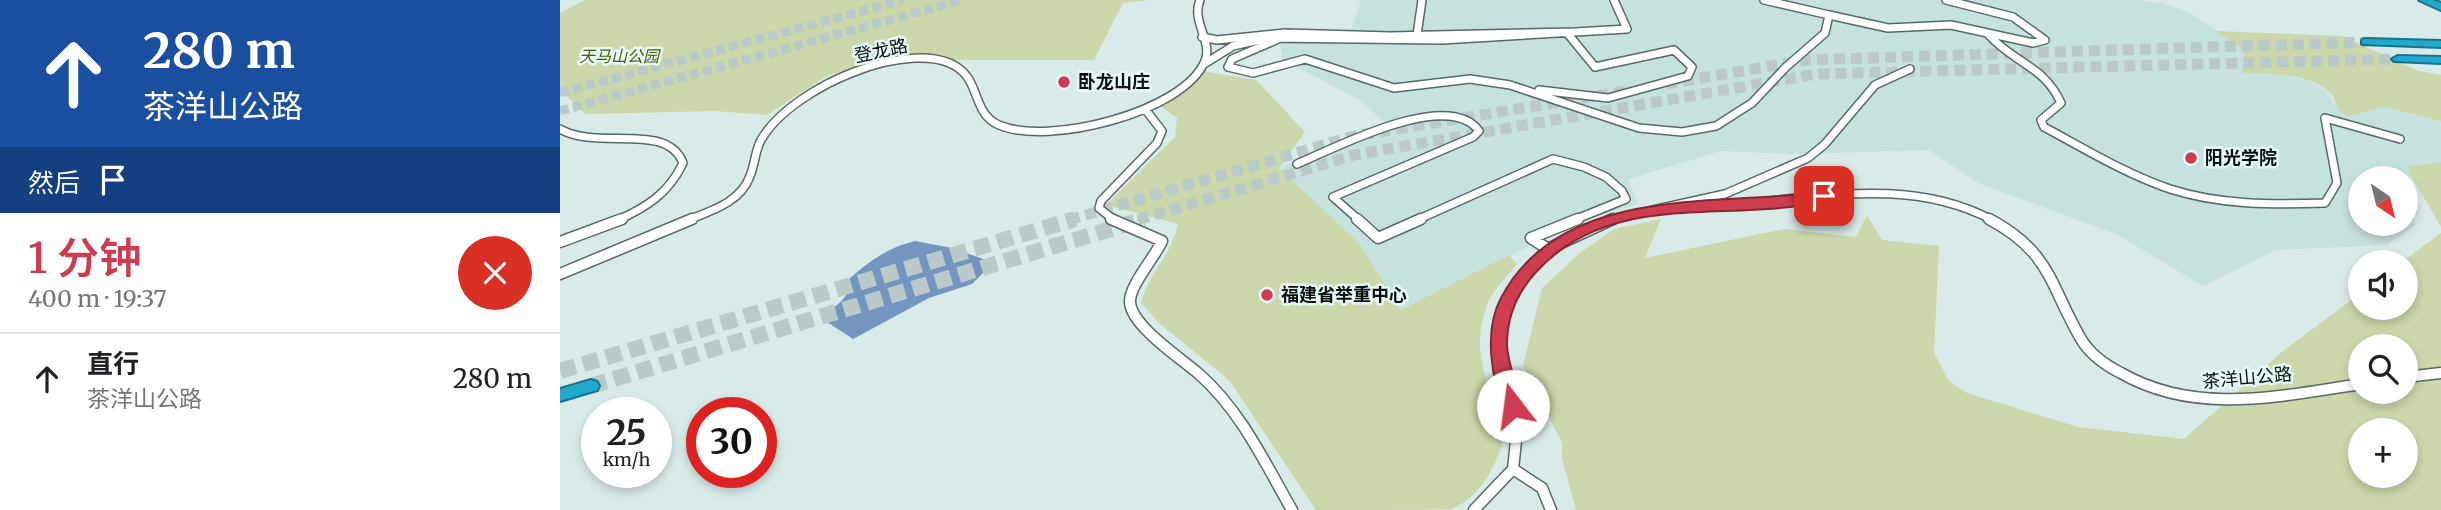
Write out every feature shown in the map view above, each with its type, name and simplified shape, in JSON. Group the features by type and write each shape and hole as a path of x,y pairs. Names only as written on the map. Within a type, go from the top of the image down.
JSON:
{"highway":[{"path":"2424,0 2441,7"},
{"path":"2365,42 2441,44"},
{"path":"2398,59 2441,60"},
{"path":"560,395 591,386"}],"street":[{"path":"1200,0 1196,10 1206,49 1204,64"},
{"path":"1417,35 1422,0"},
{"path":"1202,37 1217,40 1284,35 1448,37 1627,29 1614,0"},
{"path":"1764,0 1888,28 1951,25 2033,43 2045,40 2032,24 2011,15 1946,0"},
{"path":"1510,85 1639,128 1682,132 1716,126 1752,103 1786,67 1818,41 1825,33 1829,15"},
{"path":"1284,35 1232,59 1228,67 1253,73 1305,59 1394,88 1470,79 1608,98 1688,76 1692,67 1674,50 1595,67 1572,33"},
{"path":"1987,34 1995,45 2054,83 2061,103 2041,120 2044,127 2151,182 2203,195 2274,206 2325,203 2337,183 2325,118 2400,139"},
{"path":"1367,37 1448,37"},
{"path":"1206,49 1241,40"},
{"name":"登龙路","path":"560,274 688,220 740,193 748,180 760,142 772,127 829,85 867,68 920,59 955,66 967,76 983,114 995,124 1011,129 1035,130 1090,125 1120,119 1145,109 1204,64 1241,40"},
{"path":"1474,510 1513,469 1518,422 1498,346 1504,308 1518,281 1548,249 1611,219 1725,194 1815,154 1866,93 1886,79 1910,69"},
{"path":"1145,109 1162,131 1157,143 1101,201 1099,208 1104,216 1153,234 1162,241 1157,256 1133,291 1130,303 1135,314 1151,333 1222,397 1292,510"},
{"path":"1297,164 1394,124 1440,114 1474,124 1479,131 1473,136 1333,198 1378,238 1553,159 1564,160 1616,182 1624,191 1626,199 1531,238 1548,249"},
{"path":"560,128 568,135 586,140 665,141 679,150 683,163 670,187 654,201 560,242"},
{"name":"茶洋山公路","path":"1679,206 1769,204 1851,193 1903,193 1947,202 1991,219 2021,239 2054,276 2081,340 2102,361 2129,380 2161,394 2234,401 2348,386"},
{"path":"2418,376 2441,373"},
{"path":"1513,469 1542,488 1551,510"}],"shaded area":[{"name":"阳光学院","path":"1361,0 2136,0 2162,3 2188,12 2243,48 2245,58 2242,73 2280,74 2309,81 2328,92 2334,105 2364,112 2386,107 2441,121 2441,162 2409,166 2348,166 2348,236 2400,236 2387,245 2275,250 2203,286 2118,235 1978,183 1929,150 1793,154 1721,151 1628,179 1638,204 1576,223 1401,310 1359,243 1278,168 1385,123 1360,100 1283,60 1280,43 1347,41"}],"green space":[{"name":"天马山公园","path":"585,0 1148,0 1123,3 1094,60 955,60 917,53 881,58 825,77 767,115 715,111 585,114 560,89 560,13"},
{"path":"2215,31 2342,36 2416,70 2441,75 2441,121 2386,107 2347,116 2339,109 2328,91 2308,80 2286,75 2242,73 2245,58 2243,49"},
{"name":"福建省举重中心","path":"1202,71 1256,80 1305,132 1279,168 1359,243 1401,310 1509,255 1517,264 1488,303 1480,335 1480,351 1487,381 1508,425 1489,474 1474,494 1464,502 1452,509 1316,510 1229,380 1159,323 1141,303 1171,245 1178,224 1106,205 1175,137 1177,118 1158,104"},
{"path":"2441,162 2441,227 2418,187 2418,166 2409,166"},
{"path":"1867,215 1882,240 1939,246 1934,353 1949,381 1967,393 2078,427 2184,439 2283,351 2348,303 2348,320 2418,320 2418,250 2441,233 2441,510 1576,510 1562,458 1562,443 1523,366 1542,288 1581,252 1614,229 1661,219 1645,258 1784,229 1856,237"}],"water":[{"path":"915,241 952,248 986,260 986,270 972,284 929,298 853,339 821,318 845,297 849,279 857,272 888,251"}],"tunnel":[{"path":"560,93 903,0"},
{"path":"560,111 962,0"},
{"path":"1666,84 1806,60 2366,42"},
{"path":"1138,220 1354,155 1816,74 2398,59"},
{"path":"1069,220 1354,136 1632,90"},
{"path":"560,371 1075,219"},
{"path":"591,386 1144,219"}],"place":[{"name":"卧龙山庄","path":"1064,82"},
{"name":"阳光学院","path":"2191,158"},
{"name":"福建省举重中心","path":"1267,295"}],"route":[{"path":"1513,406 1498,346 1504,308 1518,281 1548,249 1574,234 1611,219 1649,211 1679,206 1769,204 1824,196"}]}
